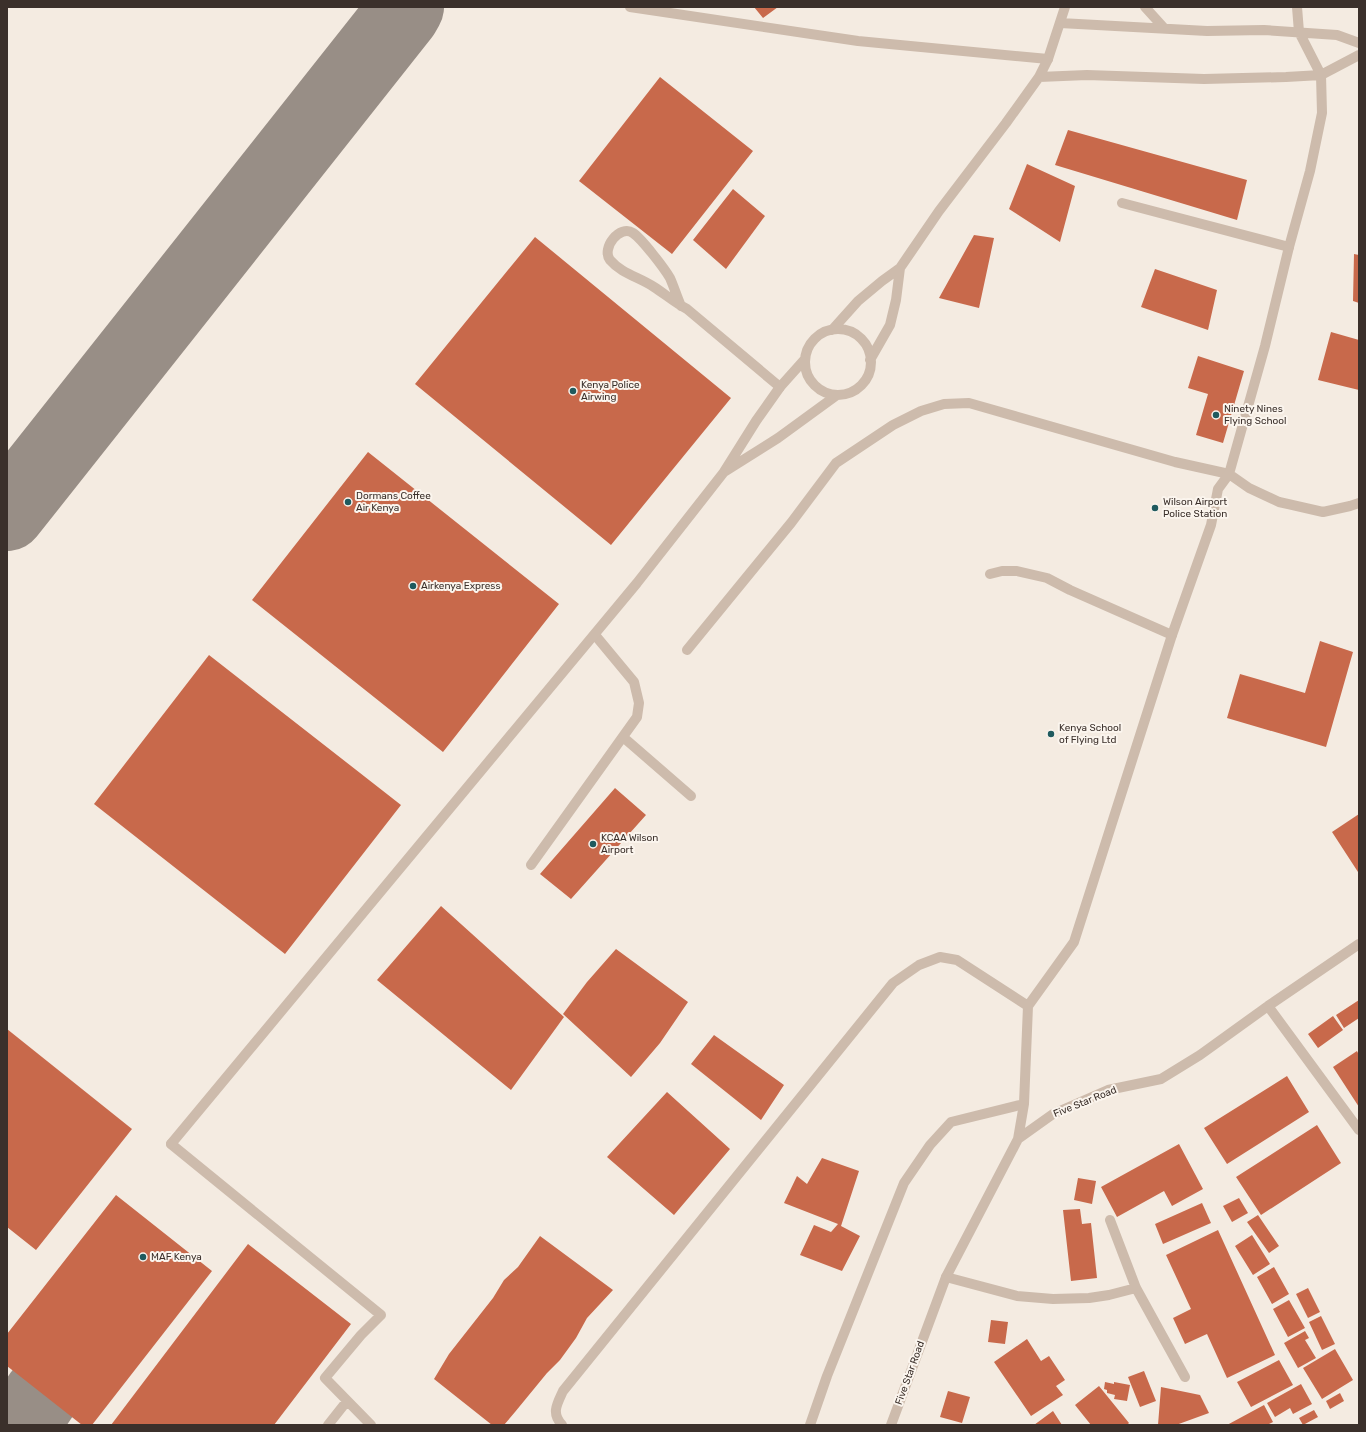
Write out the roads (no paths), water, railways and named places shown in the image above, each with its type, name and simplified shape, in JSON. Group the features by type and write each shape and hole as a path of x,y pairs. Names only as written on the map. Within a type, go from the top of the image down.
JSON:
{"street":[{"path":"630,7 858,41 1048,59"},
{"path":"832,330 858,301 900,268 939,211 1006,123 1039,77 1048,59 1065,7"},
{"path":"1145,7 1164,28"},
{"path":"1018,1139 1024,1104 1028,1006 1074,942 1172,635 1211,525 1218,489 1229,474 1265,346 1289,247 1310,171 1322,113 1321,75 1299,32 1297,7"},
{"path":"1060,23 1207,31 1264,30 1299,32 1337,35 1359,43"},
{"path":"1039,77 1087,75 1204,79 1321,75 1359,55"},
{"path":"1122,203 1289,247"},
{"path":"681,306 669,277 653,254 633,233 626,231 620,232 610,243 608,253 609,259 618,268 653,286 681,306 687,309 780,387"},
{"path":"870,360 890,325 896,300 900,268"},
{"path":"832,330 843,330 853,333 862,340 867,349 870,360 869,370 865,381 848,393 837,395 826,393 817,388 810,380 806,370 805,359 808,349 814,340 822,333 832,330"},
{"path":"371,1425 324,1378 361,1335 381,1315 171,1144 661,554 724,472 756,421 780,387 805,359"},
{"path":"724,472 778,438 837,395"},
{"path":"687,650 791,523 836,463 893,425 921,411 944,404 969,403 1175,462 1229,474 1249,488 1279,502 1323,512 1359,503"},
{"path":"990,574 1002,571 1017,571 1047,578 1070,590 1172,635"},
{"path":"531,865 637,717 639,703 634,682 595,635"},
{"path":"624,737 691,796"},
{"name":"Five Star Road","path":"891,1425 946,1277 1018,1139 1053,1114 1108,1090 1161,1079 1200,1054 1359,944"},
{"path":"562,1425 558,1421 556,1406 563,1391 893,983 919,965 940,957 957,960 1028,1006"},
{"path":"1268,1006 1359,1130"},
{"path":"810,1425 839,1346 904,1183 930,1145 951,1122 1024,1104"},
{"path":"1110,1220 1136,1288 1185,1377"},
{"path":"946,1277 1017,1296 1053,1299 1089,1298 1109,1295 1136,1288"},
{"path":"328,1425 347,1401"}],"place":[{"name":"Kenya Police Airwing","path":"573,391"},
{"name":"Ninety Nines Flying School","path":"1216,415"},
{"name":"Dormans Coffee Air Kenya","path":"348,502"},
{"name":"Wilson Airport Police Station","path":"1155,508"},
{"name":"Airkenya Express","path":"413,586"},
{"name":"Kenya School of Flying Ltd","path":"1051,734"},
{"name":"KCAA Wilson Airport","path":"593,844"},
{"name":"MAF Kenya","path":"143,1257"}]}
